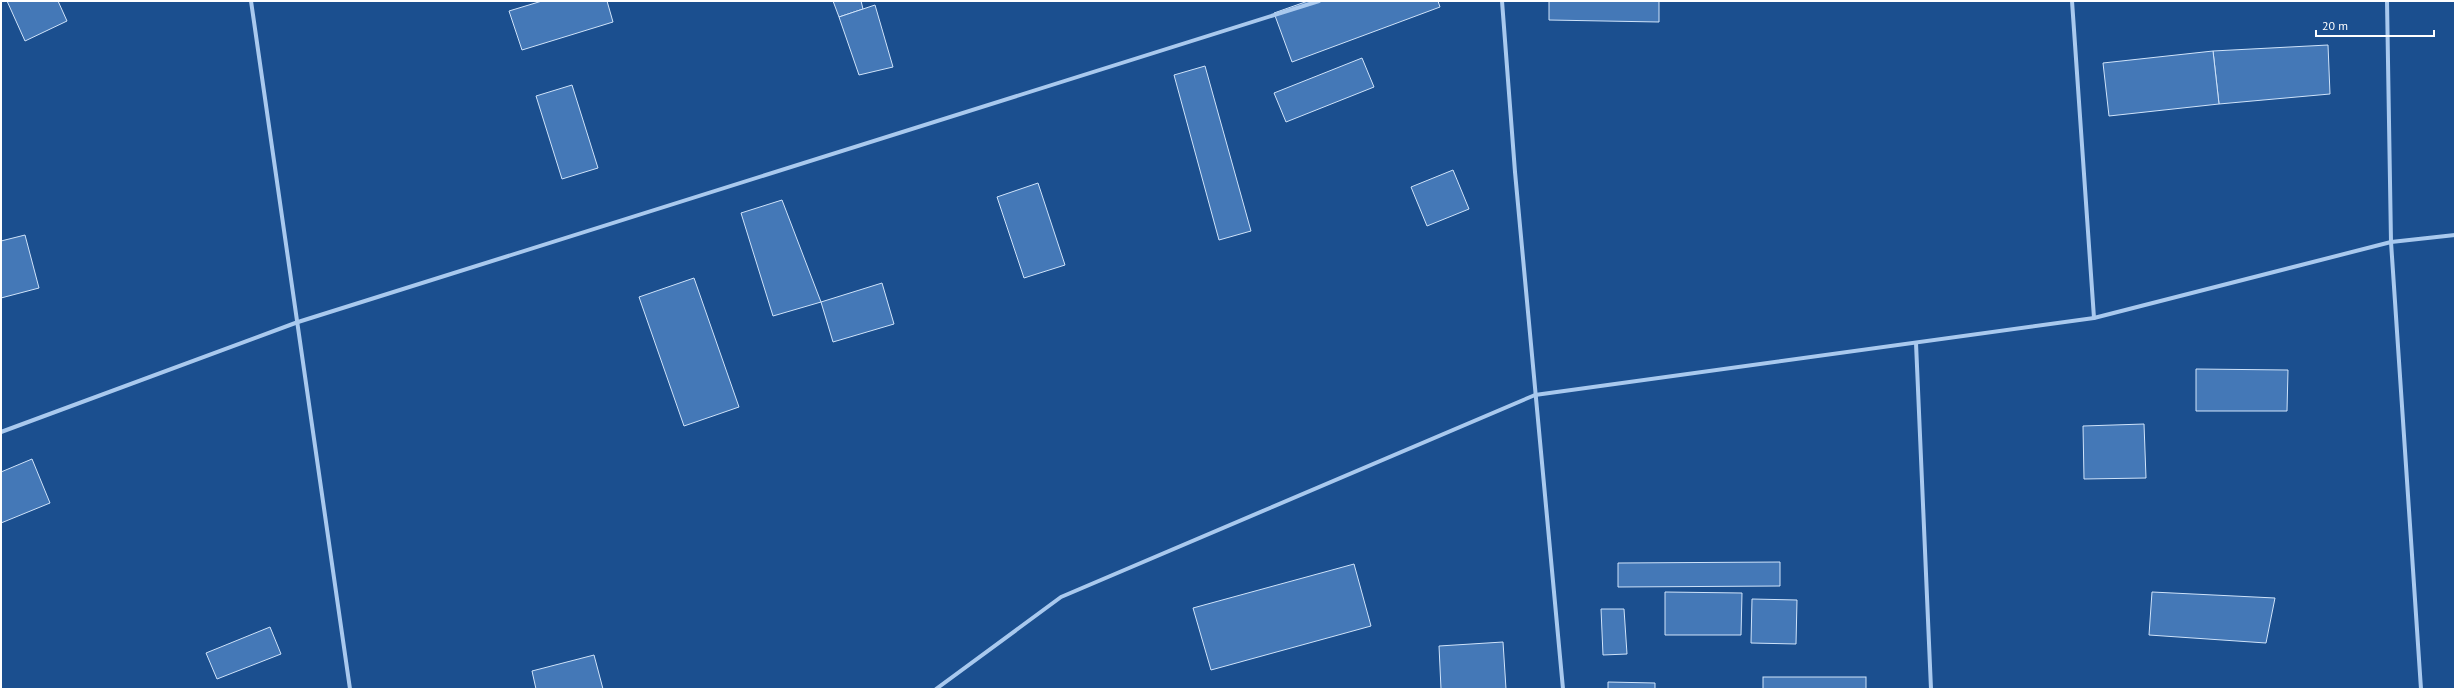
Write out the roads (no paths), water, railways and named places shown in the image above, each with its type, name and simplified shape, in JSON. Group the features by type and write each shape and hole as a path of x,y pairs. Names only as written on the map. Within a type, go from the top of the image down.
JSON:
{"street":[{"path":"251,1 350,689"},
{"path":"1,432 298,322 1319,1"},
{"path":"1502,1 1535,395 1563,689"},
{"path":"2072,1 2094,318"},
{"path":"2386,1 2391,242 2421,689"},
{"path":"936,689 1061,597 1535,395 2094,318 2391,242 2455,235"},
{"path":"1916,343 1930,689"}]}
